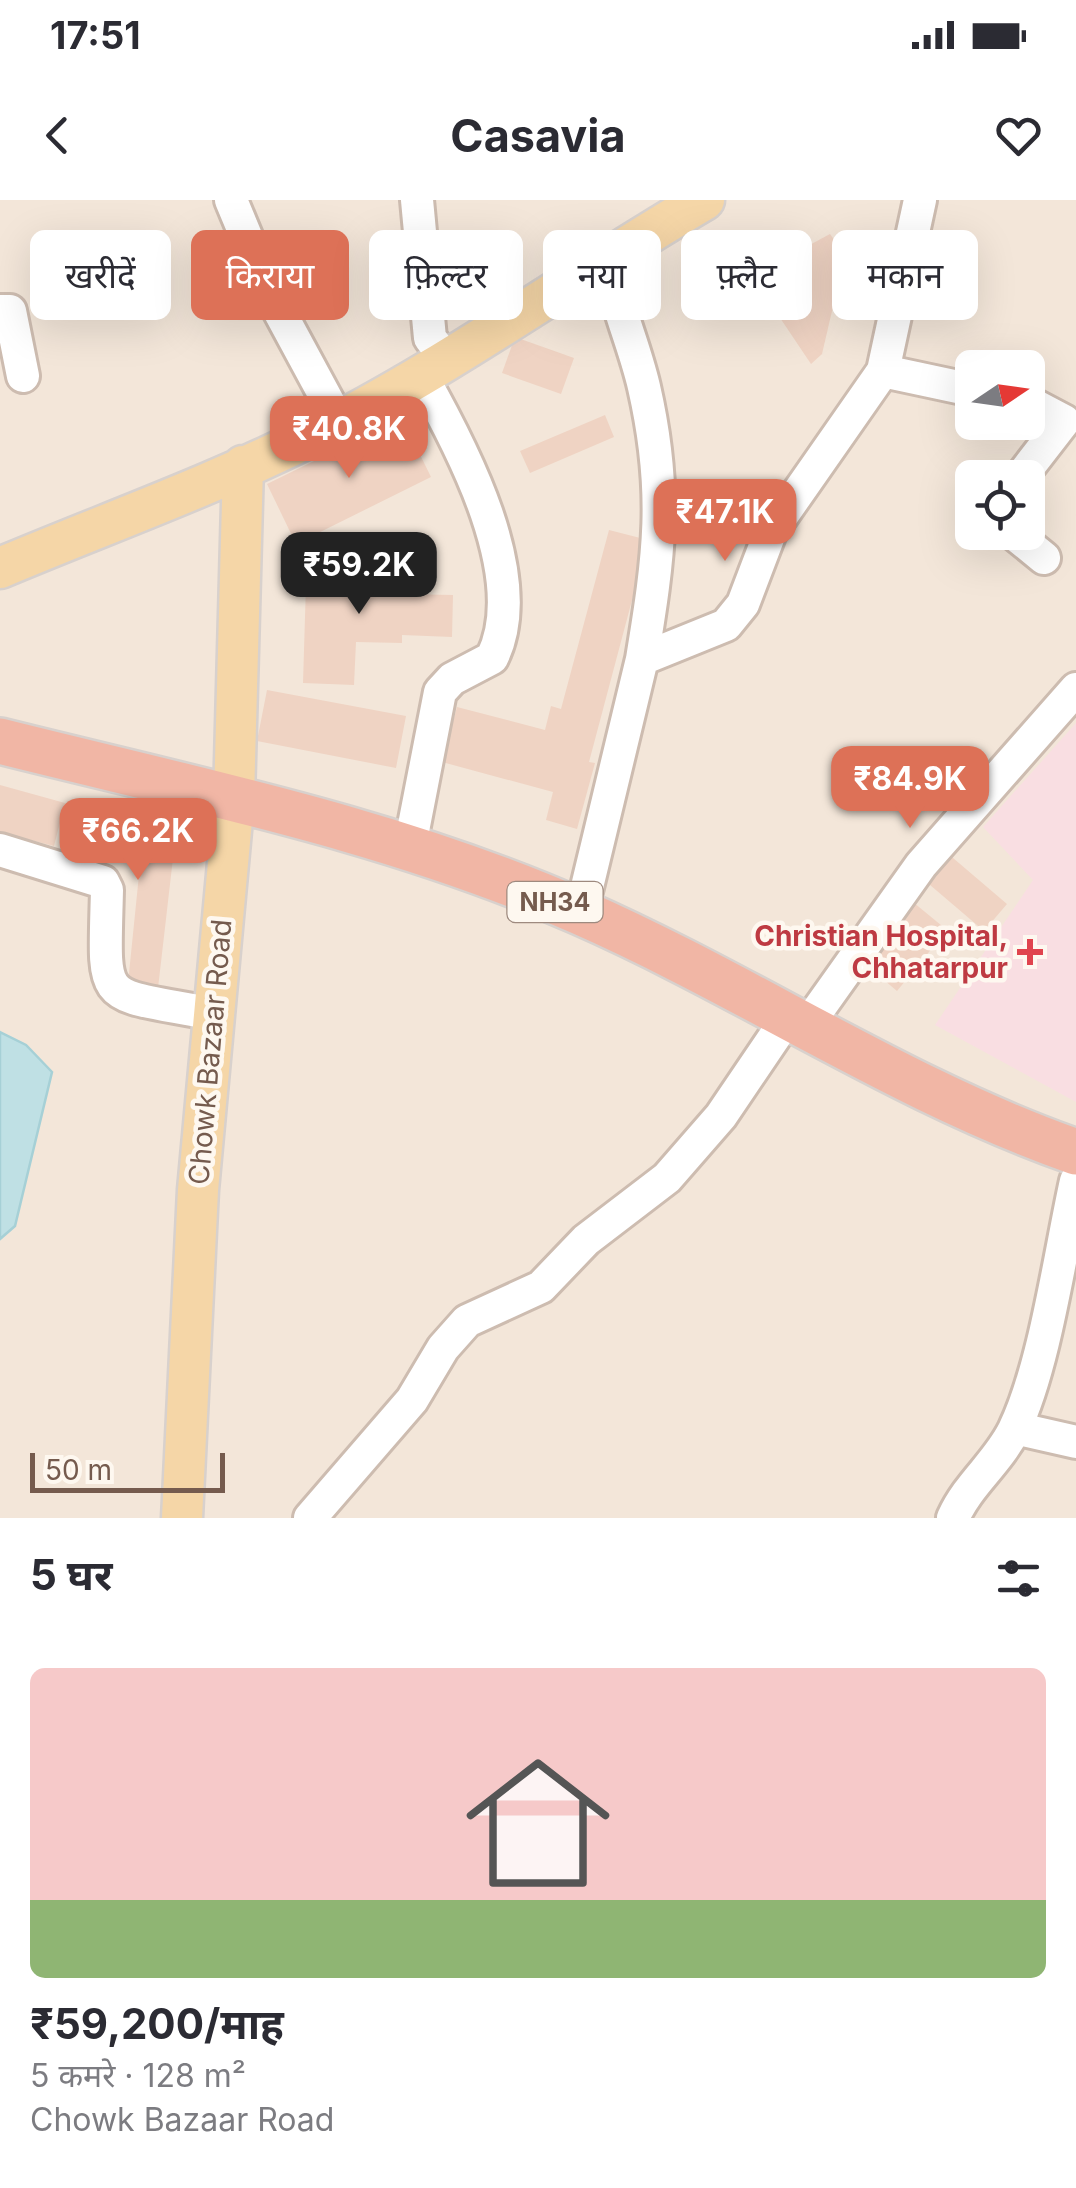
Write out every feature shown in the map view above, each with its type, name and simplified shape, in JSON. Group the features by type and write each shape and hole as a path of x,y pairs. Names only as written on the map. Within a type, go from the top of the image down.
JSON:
{"highway":[{"name":"NH34","path":"0,741 410,846 581,912 799,1019 934,1093 1016,1131 1076,1152"}],"main road":[{"path":"433,357 652,200"},
{"path":"652,230 704,200"},
{"path":"0,568 243,466 543,293"},
{"path":"0,538 333,411"},
{"name":"Chowk Bazaar Road","path":"182,1518 197,1209 234,798 243,466"}],"street":[{"path":"231,200 270,294 333,411"},
{"path":"410,846 440,692 452,679 492,658 505,616 502,574 433,357 417,200"},
{"path":"642,660 726,625 743,604 770,533 883,371 920,200"},
{"path":"0,311 10,312 22,376"},
{"path":"581,912 642,660 659,556 661,482 643,384 621,320"},
{"path":"883,371 955,386"},
{"path":"1034,460 1064,421 1045,411"},
{"path":"1034,550 1044,558"},
{"path":"310,1518 412,1400 443,1348 466,1321 542,1287 586,1240 667,1178 921,866 1076,689"},
{"path":"0,850 103,882 108,890 103,954 106,980 117,994 212,1014"},
{"path":"953,1518 964,1493 991,1468 1015,1428 1028,1395 1076,1181"},
{"path":"1015,1428 1076,1442"}],"shaded area":[{"path":"0,200 1076,200 1076,1518 0,1518"},
{"name":"Christian Hospital, Chhatarpur","path":"1076,723 1076,1102 935,1025 1033,880 983,827"}],"water":[{"path":"0,1032 26,1045 52,1072 15,1226 0,1239"}],"building":[{"path":"830,234 832,237 832,311 822,354 811,364 782,320 812,320 812,244"},
{"path":"515,337 574,358 561,394 502,373"},
{"path":"605,415 614,437 530,473 520,451"},
{"path":"402,418 431,477 296,544 267,484"},
{"path":"609,530 648,540 589,762 595,763 577,829 546,820 553,792 442,762 457,707 545,730 551,706 561,709"},
{"path":"307,551 350,552 350,562 358,562 357,584 404,585 404,594 453,595 452,637 402,635 402,643 356,642 354,685 303,683"},
{"path":"267,690 406,716 396,768 257,741"},
{"path":"0,785 65,803 54,846 0,832"},
{"path":"85,813 157,824 175,841 158,988 128,983 140,865 78,856"},
{"path":"946,852 1007,904 984,931 923,879"},
{"path":"908,898 947,930 897,991 858,958"}],"place":[{"name":"Christian Hospital, Chhatarpur","path":"1030,952"}]}
